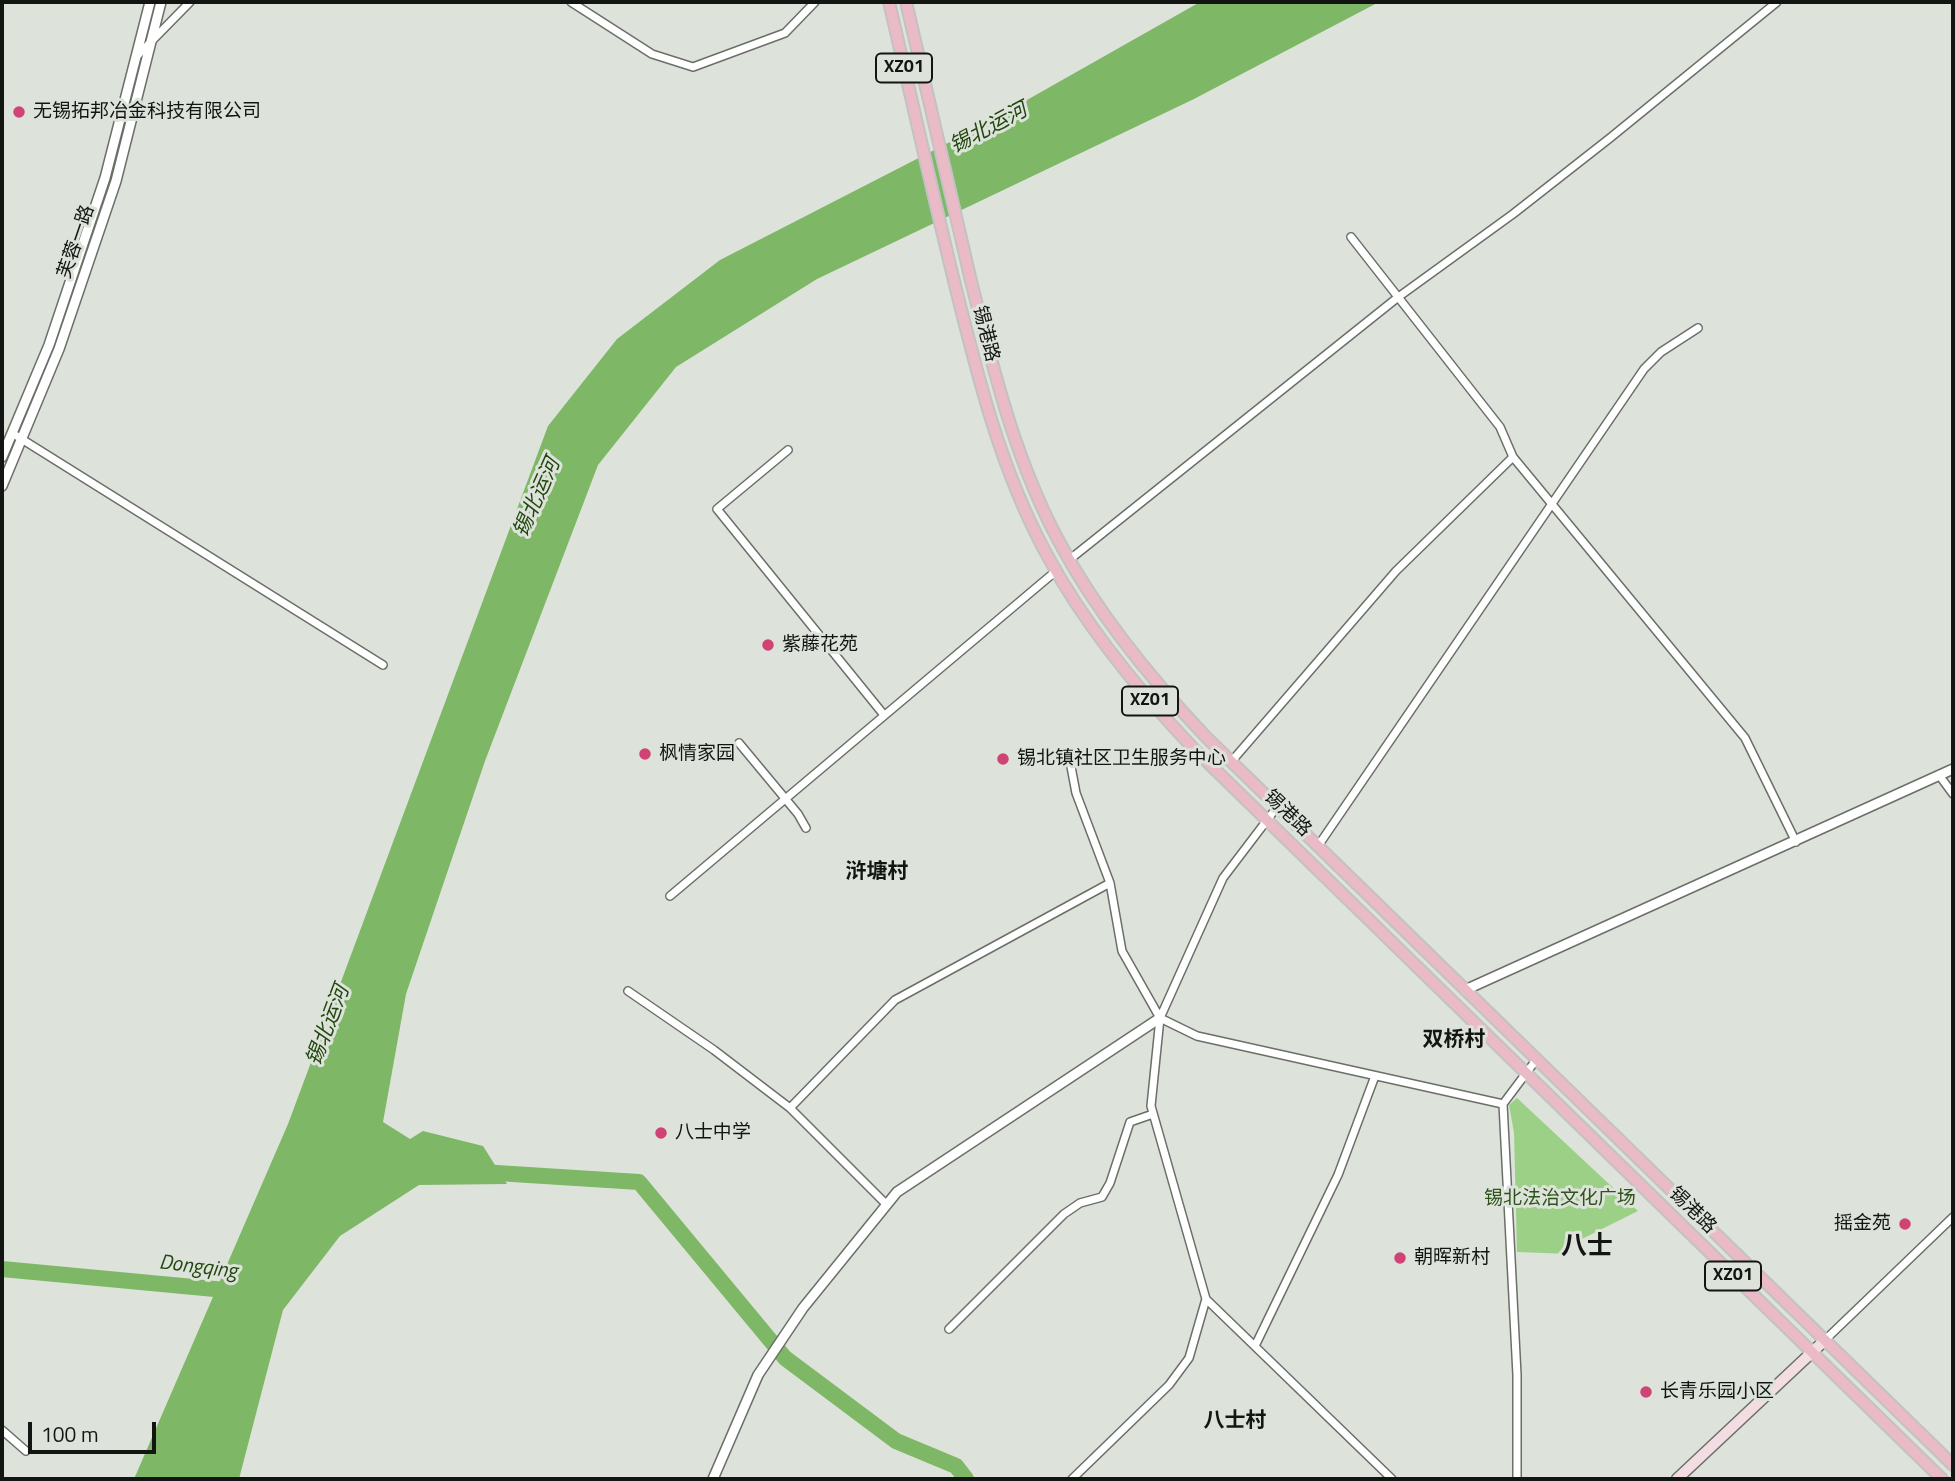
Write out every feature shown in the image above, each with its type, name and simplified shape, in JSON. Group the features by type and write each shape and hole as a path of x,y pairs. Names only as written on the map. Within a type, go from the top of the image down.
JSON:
{"main road":[{"name":"锡港路","path":"889,2 940,225 992,424 1023,506 1056,572 1091,626 1139,688 1194,749 1267,817 1942,1479"},
{"name":"锡港路","path":"906,2 955,216 1008,419 1038,499 1069,560 1136,659 1176,706 1231,762 1953,1465"},
{"path":"1677,1479 1824,1341"}],"street":[{"name":"芙蓉一路","path":"2,457 49,345 105,178 150,2"},
{"name":"芙蓉一路","path":"2,486 59,349 116,181 161,2"},
{"path":"136,57 190,2"},
{"path":"571,2 652,54 693,67 785,33 815,2"},
{"path":"1069,560 1397,298 1524,206 1777,2"},
{"path":"1351,237 1500,427 1513,457 1745,738 1796,842"},
{"path":"1318,846 1644,369 1661,352 1698,328"},
{"path":"12,433 383,665"},
{"path":"788,450 717,509 884,715"},
{"path":"1231,762 1396,571 1513,457"},
{"path":"670,896 1056,572"},
{"path":"739,743 806,828"},
{"path":"1069,756 1076,793 1110,883 1122,951 1160,1018 1197,1036 1503,1104"},
{"path":"1465,990 1953,769"},
{"path":"1939,775 1953,794"},
{"path":"1277,807 1223,878 1160,1018 1151,1106 1206,1299 1392,1479"},
{"path":"790,1108 895,1000 1110,883"},
{"path":"628,991 714,1049 790,1108 887,1205"},
{"path":"717,1478 758,1375 803,1308 897,1192 1160,1018"},
{"path":"1517,1479 1517,1375 1503,1104 1536,1060"},
{"path":"1255,1346 1338,1175 1375,1076"},
{"path":"949,1329 1064,1214 1080,1203 1102,1197 1110,1183 1130,1122 1153,1114"},
{"path":"1824,1341 1953,1217"},
{"path":"1072,1479 1176,1376 1189,1358 1206,1299"},
{"path":"2,1430 26,1451"}],"green space":[{"name":"锡北法治文化广场","path":"1517,1098 1638,1211 1570,1245 1570,1254 1517,1252 1514,1133 1509,1105"}],"water":[{"name":"锡北运河","path":"1200,2 1379,2 1194,99 817,279 676,367 598,465 485,761 406,994 383,1122 410,1139 423,1131 483,1146 507,1184 419,1185 340,1236 283,1310 239,1479 134,1479 288,1124 548,426 617,339 720,260 981,126"}],"waterway":[{"path":"481,1172 639,1182 785,1358 896,1441 956,1466 966,1479"},
{"name":"Dongqing","path":"2,1269 236,1291"}],"place":[{"name":"无锡拓邦冶金科技有限公司","path":"19,112"},
{"name":"紫藤花苑","path":"768,645"},
{"name":"枫情家园","path":"645,754"},
{"name":"锡北镇社区卫生服务中心","path":"1003,759"},
{"name":"八士中学","path":"661,1133"},
{"name":"摇金苑","path":"1905,1224"},
{"name":"朝晖新村","path":"1400,1258"},
{"name":"长青乐园小区","path":"1646,1392"}],"district":[{"name":"浒塘村","path":"877,873"},
{"name":"双桥村","path":"1454,1041"},
{"name":"八士","path":"1587,1248"},
{"name":"八士村","path":"1235,1422"}]}
